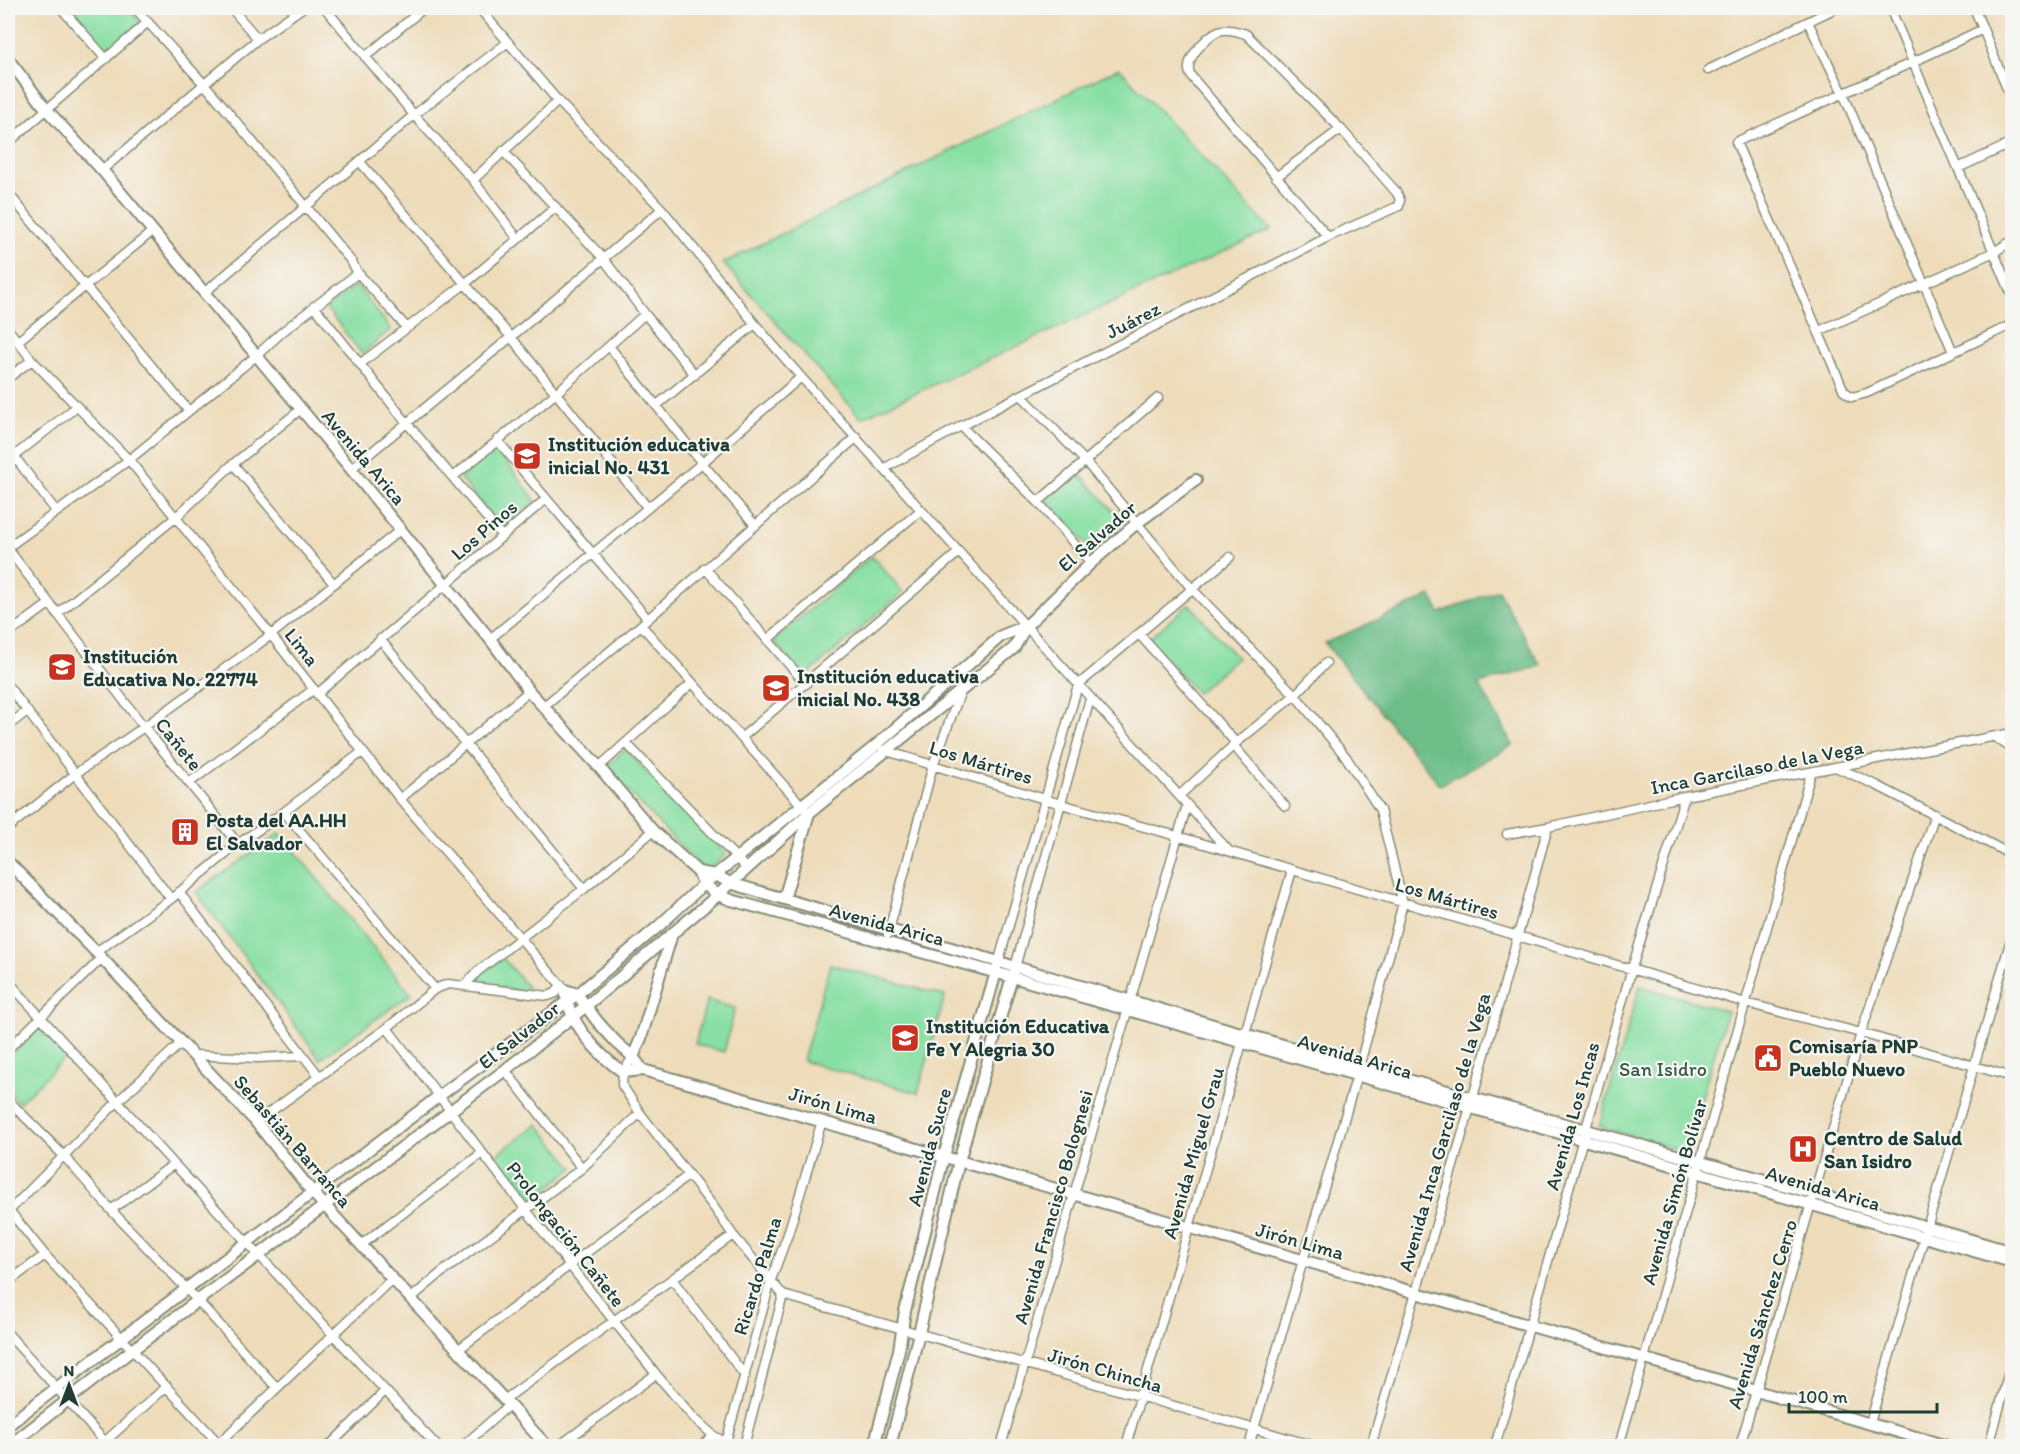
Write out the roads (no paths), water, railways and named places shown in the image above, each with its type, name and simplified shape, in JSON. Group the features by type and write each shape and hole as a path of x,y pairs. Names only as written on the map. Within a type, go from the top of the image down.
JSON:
{"street":[{"path":"61,8 106,59"},
{"path":"135,8 204,85 351,261 358,273 407,328"},
{"path":"231,8 258,39"},
{"path":"102,170 258,39 302,8"},
{"path":"325,8 414,115 474,180 518,239"},
{"path":"365,57 424,8"},
{"path":"479,8 558,100 662,209 801,377 1229,851"},
{"path":"1708,70 1836,8"},
{"path":"1890,8 2013,295"},
{"path":"1974,8 2013,101"},
{"path":"8,143 148,22"},
{"path":"1808,22 1843,93 1953,352"},
{"path":"1983,29 1736,142 1844,391 1852,397 1867,393 2009,326 2013,319"},
{"path":"1276,177 1341,129 1246,34 1235,30 1221,30 1194,53 1188,66 1191,76 1276,177 1328,237"},
{"path":"204,294 414,115 508,42"},
{"name":"Avenida Arica","path":"8,59 47,110 102,170 351,469 490,639 529,691 599,767 653,831 698,872 704,884 718,895 885,943 1013,972 1926,1231 2013,1252"},
{"path":"474,180 558,100"},
{"name":"Juárez","path":"885,468 961,426 1328,237 1399,206 1400,200 1397,193 1341,129"},
{"path":"1958,168 2013,143"},
{"path":"503,151 603,258 695,375"},
{"path":"360,162 511,337 647,507"},
{"path":"8,193 188,410"},
{"path":"361,363 466,283 556,207"},
{"path":"351,469 662,209"},
{"path":"18,341 153,231"},
{"path":"1819,331 1994,252 2013,241"},
{"path":"8,548 129,460 314,306 358,273"},
{"path":"314,306 406,422 502,536"},
{"path":"453,477 555,394 645,314"},
{"path":"656,406 755,324"},
{"name":"Lima","path":"8,329 32,360 129,460 400,799 563,987"},
{"path":"609,346 702,463 755,525"},
{"path":"8,378 32,360"},
{"path":"490,639 702,463 801,377"},
{"path":"1023,396 1085,461 1192,589 1295,695 1346,757 1377,803 1403,903 1358,1071 1249,1446"},
{"path":"1038,502 1158,398"},
{"path":"56,511 11,459 76,407"},
{"path":"57,614 175,518 233,464 301,409"},
{"path":"961,426 1038,502 1091,563"},
{"path":"544,706 857,437"},
{"path":"496,440 592,553 692,684 805,809 784,899"},
{"path":"233,464 334,584"},
{"name":"El Salvador","path":"8,1425 439,1096 566,1003 737,858 887,751 963,687 1014,648 1026,626 1091,563 1137,523 1196,480"},
{"name":"Los Pinos","path":"189,783 315,692 546,499"},
{"path":"767,640 921,510"},
{"path":"8,828 75,774 271,635 400,530"},
{"name":"Cañete","path":"8,548 144,727 238,844"},
{"path":"741,738 958,552"},
{"path":"1078,685 1230,557"},
{"path":"705,568 806,684"},
{"path":"8,634 49,604"},
{"name":"El Salvador","path":"14,1445 67,1400 132,1350 505,1070 586,1006 718,895 805,809 1002,636 1026,626"},
{"path":"1139,634 1235,744 1285,806"},
{"path":"380,639 584,889"},
{"path":"1179,796 1235,744 1295,695 1326,663"},
{"path":"599,767 692,684"},
{"name":"Avenida Sucre","path":"874,1446 944,1156 1078,685"},
{"path":"8,686 171,899"},
{"path":"885,943 933,765 963,687"},
{"path":"400,799 529,691"},
{"name":"Avenida Sucre","path":"890,1446 959,1161 1090,699"},
{"path":"8,726 27,711"},
{"name":"Inca Garcilaso de la Vega","path":"1507,834 1685,796 2013,734"},
{"path":"1995,738 2013,748"},
{"path":"626,742 747,868"},
{"name":"Los Mártires","path":"873,748 1746,1003 1861,1033 2013,1077"},
{"path":"8,1049 99,955 238,844 362,752"},
{"path":"1838,768 1935,814 2013,855"},
{"name":"Avenida Simón Bolívar","path":"1619,1446 1811,773"},
{"name":"Avenida Los Incas","path":"1495,1446 1632,969 1685,796"},
{"name":"Avenida Francisco Bolognesi","path":"1001,1446 1187,805"},
{"path":"284,812 435,989"},
{"name":"Avenida Sánchez Cerro","path":"1740,1446 1861,1033 1935,814"},
{"name":"Avenida Inca Garcilaso de la Vega","path":"1371,1446 1472,1103 1548,827"},
{"path":"465,985 478,971 584,889 653,831"},
{"name":"Sebastián Barranca","path":"8,862 256,1122 313,1193 547,1446"},
{"name":"Avenida Miguel Grau","path":"1126,1446 1292,870"},
{"name":"Avenida Arica","path":"698,872 716,875 730,883 889,930 997,968"},
{"path":"180,892 319,1076"},
{"path":"672,933 641,1038 633,1057 623,1072 622,1085 640,1113 733,1235 783,1295"},
{"path":"1870,1424 2013,936"},
{"path":"8,981 174,1164 437,1446"},
{"path":"256,1122 387,1028 435,989 448,984 465,985 548,996 563,987"},
{"path":"563,987 577,994 616,1042 633,1057 643,1070"},
{"path":"563,987 566,1003 582,1030 610,1063 623,1072"},
{"name":"Prolongación Cañete","path":"387,1028 482,1154 656,1374 694,1418 714,1436 729,1444"},
{"path":"181,1043 118,1101 8,1211 45,1255 167,1386 218,1446 392,1280"},
{"path":"193,1055 257,1058 303,1056"},
{"path":"505,1070 582,1168"},
{"name":"Jirón Lima","path":"623,1072 643,1070 1947,1446"},
{"path":"8,1100 64,1156 111,1210 277,1388"},
{"path":"410,1299 441,1273 582,1168 640,1113"},
{"name":"Ricardo Palma","path":"729,1444 771,1280 788,1234 822,1121"},
{"path":"361,1245 482,1154"},
{"path":"111,1210 174,1164"},
{"path":"459,1349 689,1175"},
{"name":"Avenida Arica","path":"1926,1231 2013,1262"},
{"path":"463,1446 507,1403 614,1321 733,1235"},
{"path":"8,1282 45,1255"},
{"path":"672,1279 745,1376"},
{"name":"Ricardo Palma","path":"744,1446 783,1295"},
{"name":"Jirón Chincha","path":"783,1295 1315,1446"},
{"path":"8,1334 67,1400 102,1444 167,1386"},
{"path":"1989,1446 2013,1361"},
{"path":"559,1446 656,1374"},
{"path":"330,1446 385,1390"},
{"path":"8,1433 14,1445"},
{"path":"701,1446 714,1436"}],"place":[{"name":"Institución educativa inicial No. 431","path":"527,456"},
{"name":"Institución Educativa No. 22774","path":"62,667"},
{"name":"Institución educativa inicial No. 438","path":"776,688"},
{"name":"Posta del AA.HH El Salvador","path":"185,832"},
{"name":"Institución Educativa Fe Y Alegria 30","path":"905,1038"},
{"name":"Comisaría PNP Pueblo Nuevo","path":"1768,1058"},
{"name":"Centro de Salud San Isidro","path":"1803,1149"}],"park label":[{"name":"San Isidro","path":"1663,1069"}]}
